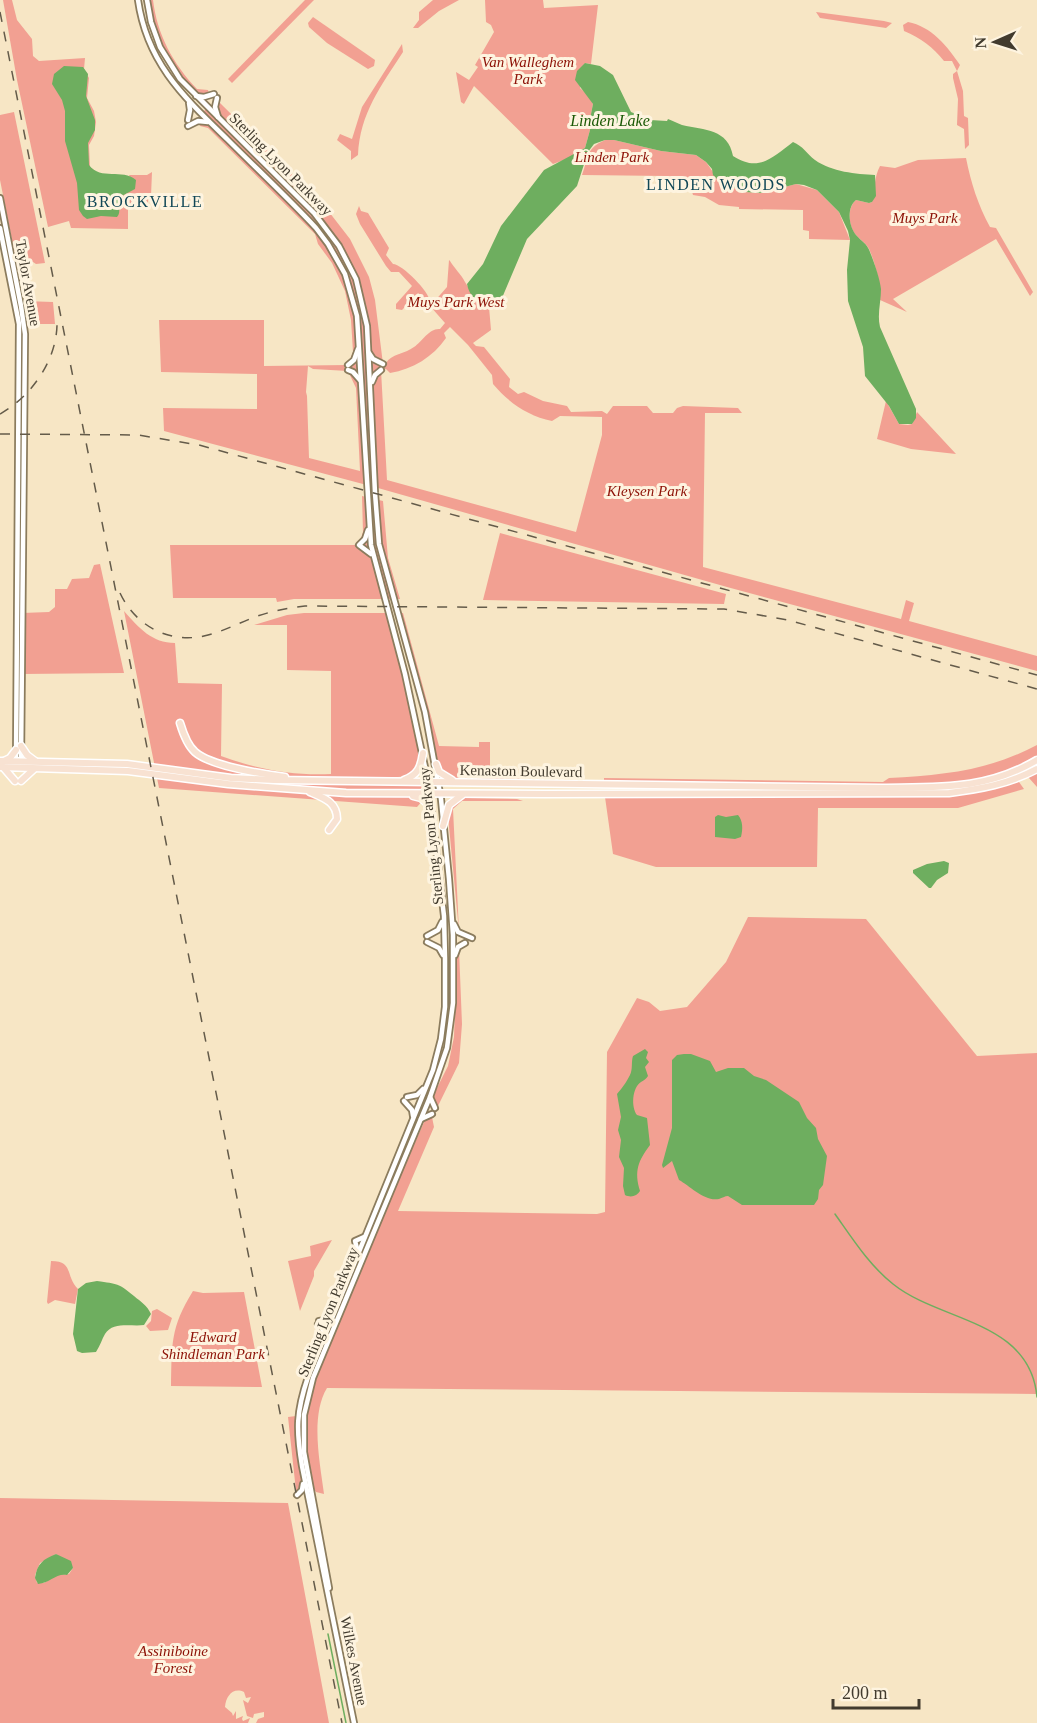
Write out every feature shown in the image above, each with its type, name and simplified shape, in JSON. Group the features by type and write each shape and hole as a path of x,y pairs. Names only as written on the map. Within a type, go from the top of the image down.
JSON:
{"main road":[{"path":"138,0 141,18 152,50 174,85 188,101 190,110 188,123 198,121 210,123"},
{"path":"147,0 154,32 164,55 180,79 195,95 216,96 215,107 219,120"},
{"name":"Sterling Lyon Parkway","path":"195,95 314,213 339,246 356,279 361,295 367,326 379,544 425,711 438,782 452,918 451,1025 441,1067 307,1396 303,1432 310,1498"},
{"name":"Sterling Lyon Parkway","path":"188,101 306,217 328,244 345,274 352,294 357,316 369,525 373,556 405,674 423,753 444,916 445,1007 430,1079 358,1253 300,1404 297,1438 310,1498"},
{"name":"Taylor Avenue","path":"0,198 25,334 18,748"},
{"name":"Taylor Avenue","path":"0,228 19,324 18,764"},
{"path":"359,344 356,356 348,368 361,382"},
{"path":"368,348 373,359 382,367 375,375 370,387"},
{"path":"369,525 365,539 359,545 373,556"},
{"path":"180,723 190,746 201,756 223,764 310,781"},
{"path":"18,748 35,765 18,781 2,764 18,748"},
{"path":"399,781 417,773 423,753"},
{"name":"Kenaston Boulevard","path":"35,765 127,764 231,778 310,781 687,787 946,787 991,781 1037,760"},
{"name":"Kenaston Boulevard","path":"2,764 128,771 228,784 304,790 430,794 711,792 924,794 984,789 1037,769"},
{"path":"435,764 445,777 458,782"},
{"path":"304,790 329,801 335,807 337,819 329,830"},
{"path":"404,793 421,798 430,807"},
{"path":"443,826 449,806 456,798 465,794"},
{"path":"444,916 438,930 427,939 439,948 445,958"},
{"path":"452,918 458,932 472,938"},
{"path":"453,960 459,948 465,943"},
{"path":"411,1123 413,1113 406,1099 420,1093 430,1079"},
{"path":"430,1098 435,1108"},
{"path":"421,1119 432,1114"},
{"path":"324,1339 322,1327 318,1322 326,1320 334,1313"},
{"path":"297,1495 303,1487 302,1466"},
{"name":"Wilkes Avenue","path":"310,1498 328,1579 330,1603 354,1723"}],"green space":[{"path":"3,0 12,0 17,20 32,39 33,56 39,61 85,58 84,69 89,78 87,98 94,111 96,122 94,136 89,145 90,167 99,174 130,177 129,175 147,175 152,172 151,196 148,197 148,205 128,206 128,229 71,228 69,221 48,227 17,80"},
{"path":"149,0 153,0 162,37 174,59 197,89 208,90 209,94 201,94 193,90 178,74 156,32"},
{"path":"305,0 314,0 232,83 228,79"},
{"path":"433,0 459,0 439,11 418,28 413,28 419,20 419,12"},
{"name":"Van Walleghem Park","path":"485,0 543,0 544,8 598,5 591,64 585,63 580,88 589,96 593,104 590,130 585,148 569,158 553,164 474,86 464,104 461,102 456,72 469,80 478,67 475,65 494,32 491,25 486,22"},
{"path":"816,12 892,23 886,28 820,18"},
{"path":"313,17 375,60 374,66 368,69 327,43 309,27 308,23"},
{"path":"908,22 924,28 938,38 960,65 957,71 952,61 944,61 926,43 904,31 903,25"},
{"path":"402,44 403,52 367,113 358,155 351,160 351,151 337,140 340,134 352,139 362,107"},
{"path":"957,71 963,91 964,116 968,118 969,145 965,149 964,129 957,125 958,99 953,74"},
{"path":"216,101 326,208 350,239 369,277 375,300 383,364 414,347 429,333 440,329 445,323 429,302 418,293 402,310 396,309 396,304 412,286 399,272 391,272 386,266 360,224 356,214 359,206 361,211 368,213 389,248 386,255 393,264 415,279 429,297 430,302 433,303 447,287 449,260 474,296 489,307 491,330 473,343 484,347 510,379 509,387 518,394 524,392 543,401 567,406 571,412 602,411 607,414 613,406 647,406 653,413 673,413 677,408 683,406 738,408 742,413 705,413 703,567 901,619 906,600 914,603 909,621 1037,656 1037,671 164,431 163,408 257,409 257,374 161,372 159,320 264,320 264,366 348,365 353,352 351,320 345,291 332,263 318,244 315,234 208,128 200,126 201,121 205,121 201,114 207,108 218,118","holes":["450,327 492,375 493,384 520,408 552,421 560,416 602,417 602,435 576,532 387,480 381,370 386,369 390,373 407,369 422,361 441,345 446,338 444,333","308,366 313,369 348,371 356,388 360,471 309,458 306,392"]},
{"path":"14,112 45,263 33,262 17,265 0,180 0,115"},
{"name":"Linden Park","path":"605,140 696,155 706,162 720,182 745,192 762,193 796,184 817,190 839,212 850,240 809,239 809,231 803,230 803,210 739,209 739,207 719,205 705,197 693,195 688,178 582,175 591,150"},
{"name":"Muys Park","path":"966,158 975,194 990,227 996,228 1033,292 1030,296 996,239 893,299 907,312 880,300 879,281 871,254 851,227 850,212 853,203 856,200 872,202 880,166 895,168 918,160"},
{"path":"24,301 53,302 55,324 28,324 28,342"},
{"path":"886,401 899,424 912,424 917,412 956,454 911,449 877,439"},
{"path":"362,496 383,501 388,558 400,599 294,599 277,602 276,598 173,598 170,545 359,545 363,532"},
{"path":"500,533 726,594 724,604 483,600"},
{"path":"100,564 124,673 22,674 22,613 49,612 55,607 55,589 67,589 72,579 89,578 94,565"},
{"path":"124,611 141,629 153,637 175,643 178,683 222,684 221,756 275,771 303,774 331,774 331,671 287,670 287,625 254,625 287,615 304,613 388,613 423,753 420,769 409,776 323,778 428,781 430,794 407,793 424,799 417,807 159,788"},
{"path":"397,613 403,613 439,746 479,747 479,742 490,742 490,777 528,778 526,780 458,782 450,779 436,764 425,711"},
{"path":"1037,745 1037,787 1029,778 1023,776 1006,783 1019,782 1024,789 958,808 818,808 817,867 656,867 613,854 605,797 883,794 883,788 604,784 604,778 883,782 889,778 947,773 983,766 1019,754"},
{"path":"463,798 523,801 462,801 453,809 459,931 448,816 457,801"},
{"path":"748,917 866,919 977,1056 1037,1053 1037,1394 327,1388 322,1399 318,1426 324,1494 316,1492 308,1471 305,1443 311,1391 425,1120 432,1117 434,1127 398,1211 597,1214 605,1212 607,1052 637,998 649,1002 660,1011 687,1007 726,962"},
{"path":"459,949 462,1024 459,1063 438,1106 434,1103 433,1096 448,1066 454,1037"},
{"path":"418,1113 402,1159 311,1381 302,1412 302,1447 300,1443 301,1409 307,1384"},
{"path":"332,1240 314,1271 300,1311 288,1261 311,1256 310,1246"},
{"path":"51,1261 66,1266 78,1289 75,1304 55,1300 48,1304"},
{"name":"Edward Shindleman Park","path":"193,1291 203,1293 244,1292 262,1387 171,1386 176,1326"},
{"path":"157,1309 172,1318 168,1330 150,1331 146,1326 151,1321 152,1311"},
{"path":"296,1416 295,1440 302,1484 296,1491 288,1417"},
{"name":"Assiniboine Forest","path":"0,1498 288,1503 329,1723 256,1723 258,1719 264,1717 264,1712 254,1714 253,1718 247,1716 243,1700 248,1703 251,1697 246,1698 244,1692 237,1691 229,1696 225,1707 233,1716 236,1711 236,1719 243,1716 243,1721 250,1718 248,1723 0,1723","holes":["56,1554 73,1568 69,1574 56,1575 44,1583 37,1583 35,1575 40,1563"]}],"water":[{"name":"Linden Lake","path":"585,63 600,66 613,75 631,112 650,120 667,121 668,119 682,125 714,132 726,140 733,156 742,161 758,163 765,161 793,142 815,160 836,170 875,175 876,196 869,203 856,200 851,207 850,221 853,231 869,249 877,270 881,289 880,327 916,409 916,418 912,424 899,424 889,406 865,376 863,347 848,301 847,270 850,240 848,231 839,212 817,190 804,185 796,184 762,193 745,192 720,182 706,162 696,155 605,140 594,144 588,152 577,186 527,239 502,298 490,307 475,299 467,284 483,264 501,226 544,170 585,148 593,104 575,80 577,71"},
{"path":"64,66 83,67 88,74 86,96 95,120 95,130 88,143 89,165 94,170 105,174 124,175 136,180 135,189 120,197 117,217 101,216 87,219 79,210 77,183 65,141 65,111 62,100 52,84 54,74"},
{"path":"718,815 726,817 738,815 742,825 741,837 735,839 715,837 715,817"},
{"path":"944,861 949,863 948,873 937,880 931,888 913,873 913,870 927,864"},
{"path":"645,1049 648,1052 646,1058 649,1062 645,1067 648,1076 638,1085 633,1103 637,1115 647,1118 650,1145 638,1166 637,1178 640,1191 636,1195 629,1196 625,1195 624,1168 619,1157 621,1140 618,1130 621,1117 617,1094 630,1075 633,1056"},
{"path":"691,1054 710,1061 716,1072 728,1068 744,1068 799,1102 807,1118 816,1128 818,1139 827,1156 823,1185 814,1205 742,1205 728,1196 719,1199 708,1198 679,1180 672,1161 663,1168 672,1128 672,1060 677,1055"},
{"path":"97,1281 121,1286 144,1304 151,1314 144,1325 113,1327 105,1334 96,1352 82,1353 77,1351 73,1334 78,1289 86,1283"},
{"path":"56,1554 71,1561 73,1568 67,1575 60,1575 38,1584 35,1578 37,1569 44,1560"}],"waterway":[{"path":"835,1214 854,1242 884,1277 893,1284 912,1297 1001,1337 1018,1352 1031,1372 1037,1397"},
{"path":"328,1634 346,1723"}],"railway":[{"path":"0,12 342,1723"},
{"path":"0,414 23,397 41,375 53,349 57,321"},
{"path":"0,434 138,435 199,445 1037,675"},
{"path":"120,593 135,615 145,624 168,635 181,637 208,635 267,613 305,606 724,609 788,620 1037,689"}],"district":[{"name":"LINDEN WOODS","path":"716,184"},
{"name":"BROCKVILLE","path":"145,201"}],"park label":[{"name":"Muys Park West","path":"456,302"},
{"name":"Kleysen Park","path":"647,491"}]}
